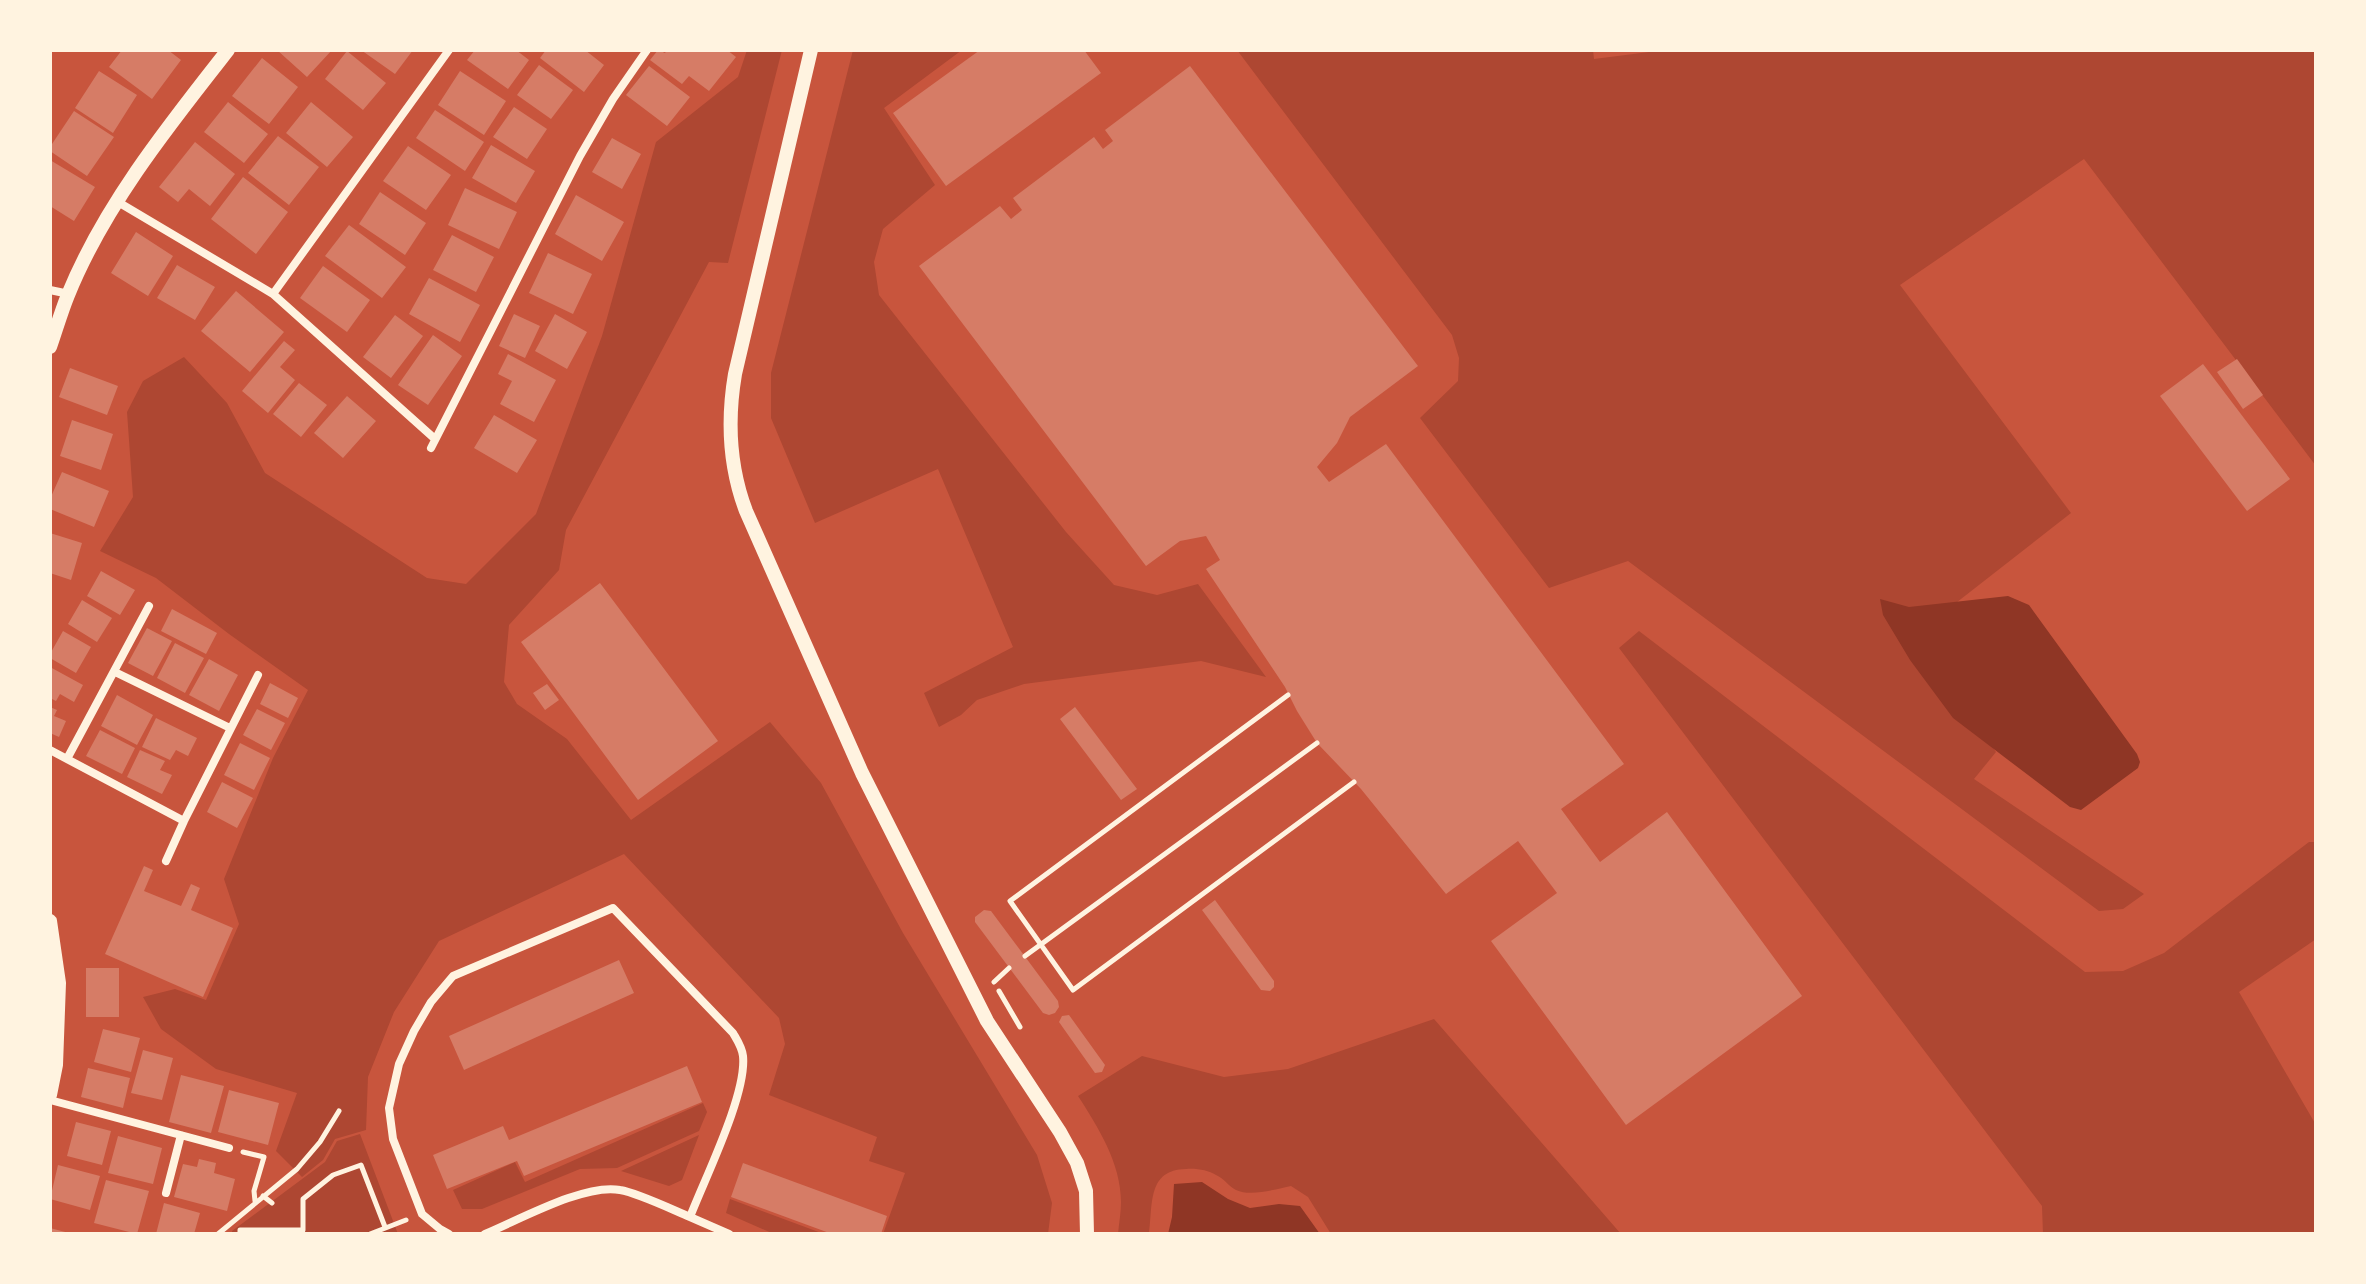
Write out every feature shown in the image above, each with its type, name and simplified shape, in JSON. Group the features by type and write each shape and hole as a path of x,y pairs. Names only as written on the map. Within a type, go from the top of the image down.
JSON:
{"street":[{"path":"50,347 69,294 118,202 167,128 228,50"},
{"path":"273,294 449,50"},
{"path":"118,202 273,294 433,444 580,156 613,99 647,50"},
{"path":"811,50 735,374 730,421 734,473 746,511 862,773 987,1021 1077,1163 1086,1191 1087,1234"},
{"path":"50,290 69,294"},
{"path":"68,757 149,606"},
{"path":"115,672 230,728"},
{"path":"166,861 258,675"},
{"path":"50,750 184,821"},
{"path":"449,1234 422,1214 393,1139 389,1108 399,1064 414,1031 431,1002 453,976 613,908 733,1033 741,1046 742,1079 690,1217"},
{"path":"50,921 59,983 56,1065 50,1097 229,1148"},
{"path":"166,1193 181,1135"},
{"path":"485,1234 581,1193 602,1190 620,1190 729,1234"}],"path":[{"path":"1288,695 1010,901 1073,990 1354,782"},
{"path":"1025,956 1317,743"},
{"path":"994,982 1009,968"},
{"path":"218,1234 297,1169 320,1142 339,1111"},
{"path":"229,1148 264,1157 254,1191 255,1202"},
{"path":"240,1234 240,1230 303,1230 303,1199 333,1175 361,1165 385,1227"},
{"path":"263,1196 272,1203"},
{"path":"370,1234 422,1214"}],"shaded area":[{"path":"747,50 782,50 728,263 709,262 566,530 559,570 509,625 504,682 517,704 567,739 631,820 770,722 821,783 903,933 1037,1155 1052,1203 1048,1234 883,1234 905,1173 869,1161 877,1137 769,1095 785,1044 779,1018 624,854 439,941 394,1012 368,1077 366,1130 335,1139 323,1160 302,1177 276,1151 297,1093 216,1069 161,1029 143,997 175,989 206,1000 239,924 224,879 273,758 308,690 156,578 100,551 133,497 127,412 143,381 184,357 227,403 265,473 427,578 466,584 536,514 602,336 656,142 738,77"},
{"path":"853,50 962,50 884,108 935,185 883,229 874,262 879,295 1066,532 1114,585 1157,595 1198,584 1266,677 1201,661 1024,684 977,700 961,715 939,727 924,693 1013,647 938,469 815,523 771,418 771,373"},
{"path":"1237,50 1593,50 1594,59 1665,50 2316,50 2316,466 2084,159 1900,285 2071,513 1911,638 1996,752 1974,779 2144,894 2123,909 2099,911 1628,561 1549,588 1420,418 1458,381 1459,358 1452,335"},
{"path":"2008,596 2029,605 2140,762 2138,768 2081,810 2070,807 1953,718 1910,660 1883,615 1880,599 1909,607"},
{"path":"1639,631 2085,972 2123,971 2164,953 2309,842 2316,842 2316,939 2239,992 2316,1125 2316,1234 2043,1234 2042,1206 1619,648"},
{"path":"1434,1019 1621,1234 1331,1234 1308,1197 1291,1186 1264,1192 1242,1192 1233,1189 1213,1173 1190,1169 1173,1171 1158,1182 1152,1201 1149,1234 1118,1234 1121,1202 1113,1159 1078,1096 1142,1056 1224,1077 1288,1069"},
{"path":"703,1103 707,1112 699,1131 617,1168 580,1169 482,1209 462,1209 453,1190 515,1162 525,1182"},
{"path":"360,1134 398,1234 232,1234 325,1162 337,1141"},
{"path":"699,1135 682,1180 669,1186 621,1171"},
{"path":"1202,1182 1228,1199 1250,1208 1279,1204 1300,1206 1320,1234 1168,1234 1174,1184"},
{"path":"730,1199 824,1234 774,1234 726,1213"}],"building":[{"path":"122,50 168,50 181,60 152,99 109,67"},
{"path":"277,50 332,50 307,77"},
{"path":"361,50 413,50 395,74"},
{"path":"475,50 516,50 529,60 508,89 467,60"},
{"path":"546,50 585,50 604,65 584,92 540,58"},
{"path":"658,50 665,53 667,50 727,50 736,57 709,91 689,76 682,84 650,60"},
{"path":"980,50 1084,50 1101,73 946,186 893,113"},
{"path":"347,51 386,83 363,110 325,79"},
{"path":"262,58 298,87 269,124 232,96"},
{"path":"539,65 573,90 551,119 517,95"},
{"path":"649,66 690,97 667,126 626,95"},
{"path":"1190,66 1418,366 1350,417 1337,443 1317,467 1329,482 1386,444 1624,764 1561,809 1600,862 1667,812 1802,996 1626,1125 1491,941 1557,893 1518,841 1446,894 1361,789 1317,743 1285,687 1206,569 1220,560 1206,536 1180,541 1146,566 919,266 1000,206 1011,219 1022,210 1013,198 1094,137 1103,149 1113,141 1105,130"},
{"path":"99,71 137,95 113,133 75,108"},
{"path":"460,71 506,101 484,135 438,105"},
{"path":"228,102 268,134 244,163 204,132"},
{"path":"311,102 353,137 327,167 286,133"},
{"path":"514,107 547,129 527,159 493,137"},
{"path":"435,110 484,142 465,171 416,138"},
{"path":"74,111 114,137 87,176 50,151"},
{"path":"278,136 319,167 289,205 248,173"},
{"path":"612,138 641,154 622,189 592,172"},
{"path":"195,142 235,174 210,206 189,189 178,202 159,187"},
{"path":"491,145 535,171 516,203 472,178"},
{"path":"408,146 451,175 426,210 383,181"},
{"path":"50,160 95,187 74,221 50,206"},
{"path":"243,177 288,212 256,254 211,219"},
{"path":"465,188 517,212 499,249 448,225"},
{"path":"380,192 426,223 405,255 359,224"},
{"path":"576,195 624,222 602,261 555,234"},
{"path":"349,225 406,267 382,298 325,256"},
{"path":"136,232 173,256 148,296 111,273"},
{"path":"452,235 494,257 476,292 433,270"},
{"path":"548,253 592,274 573,314 529,293"},
{"path":"177,265 215,287 195,320 157,298"},
{"path":"323,266 370,300 347,332 300,298"},
{"path":"429,278 480,305 460,342 409,314"},
{"path":"236,291 284,332 250,372 201,331"},
{"path":"514,314 540,326 525,358 499,346"},
{"path":"555,314 587,332 567,369 535,351"},
{"path":"395,315 423,336 391,378 363,357"},
{"path":"433,335 462,356 428,405 398,385"},
{"path":"284,341 295,350 280,367 295,380 268,413 242,391"},
{"path":"508,354 556,380 534,422 500,404 512,381 498,374"},
{"path":"2237,359 2263,395 2243,409 2217,372"},
{"path":"2203,364 2290,479 2247,511 2160,396"},
{"path":"70,368 118,386 107,415 59,397"},
{"path":"299,383 327,405 301,437 273,414"},
{"path":"347,396 376,421 343,458 314,433"},
{"path":"494,415 537,440 517,473 474,448"},
{"path":"72,420 113,434 101,470 60,456"},
{"path":"62,472 109,491 94,527 50,509 50,499"},
{"path":"50,533 82,543 71,580 50,573"},
{"path":"101,571 135,590 120,615 87,596"},
{"path":"600,583 718,741 638,800 521,642"},
{"path":"82,600 112,618 97,642 68,624"},
{"path":"172,609 217,633 206,654 161,631"},
{"path":"147,628 172,641 153,676 128,663"},
{"path":"63,631 91,647 76,673 50,658"},
{"path":"175,643 204,658 185,693 157,678"},
{"path":"209,659 238,675 219,711 189,695"},
{"path":"50,667 83,685 74,702 60,694 56,701 50,698"},
{"path":"270,683 298,698 288,718 260,704"},
{"path":"547,684 559,700 545,710 533,693"},
{"path":"117,695 153,715 137,745 101,726"},
{"path":"50,707 57,710 54,716 66,721 59,737 50,733"},
{"path":"1075,707 1137,789 1121,800 1060,719"},
{"path":"257,709 285,723 271,750 243,735"},
{"path":"156,718 197,738 188,756 176,750 170,760 142,747"},
{"path":"100,730 135,748 122,774 86,756"},
{"path":"240,743 270,758 254,790 224,775"},
{"path":"140,750 165,761 160,770 172,775 162,794 127,777"},
{"path":"222,782 253,798 237,828 207,812"},
{"path":"144,866 153,870 144,891 181,906 191,884 200,888 191,910 233,928 203,997 105,954"},
{"path":"1215,900 1274,981 1270,991 1261,990 1202,910"},
{"path":"984,910 991,911 1058,1001 1059,1007 1055,1013 1043,1013 975,922 975,917"},
{"path":"619,960 634,993 464,1070 449,1036"},
{"path":"86,968 119,968 119,1017 86,1017"},
{"path":"1069,1015 1105,1065 1102,1072 1095,1073 1059,1022 1062,1016"},
{"path":"103,1029 140,1038 131,1072 94,1062"},
{"path":"143,1050 173,1058 162,1100 131,1093"},
{"path":"687,1066 702,1102 524,1176 517,1161 447,1189 433,1155 503,1126 509,1140"},
{"path":"88,1068 130,1078 123,1108 81,1097"},
{"path":"181,1075 224,1086 211,1133 169,1122"},
{"path":"229,1090 279,1103 268,1145 218,1132"},
{"path":"76,1122 111,1131 102,1165 67,1156"},
{"path":"118,1136 162,1148 153,1184 108,1173"},
{"path":"199,1159 216,1163 214,1173 235,1179 227,1211 174,1197 183,1164 197,1167"},
{"path":"743,1163 887,1216 881,1234 832,1234 731,1197"},
{"path":"58,1165 100,1176 90,1210 50,1199"},
{"path":"106,1180 149,1191 137,1234 94,1223"},
{"path":"164,1203 200,1213 194,1234 156,1234"},
{"path":"50,1228 69,1233 50,1234"}]}
